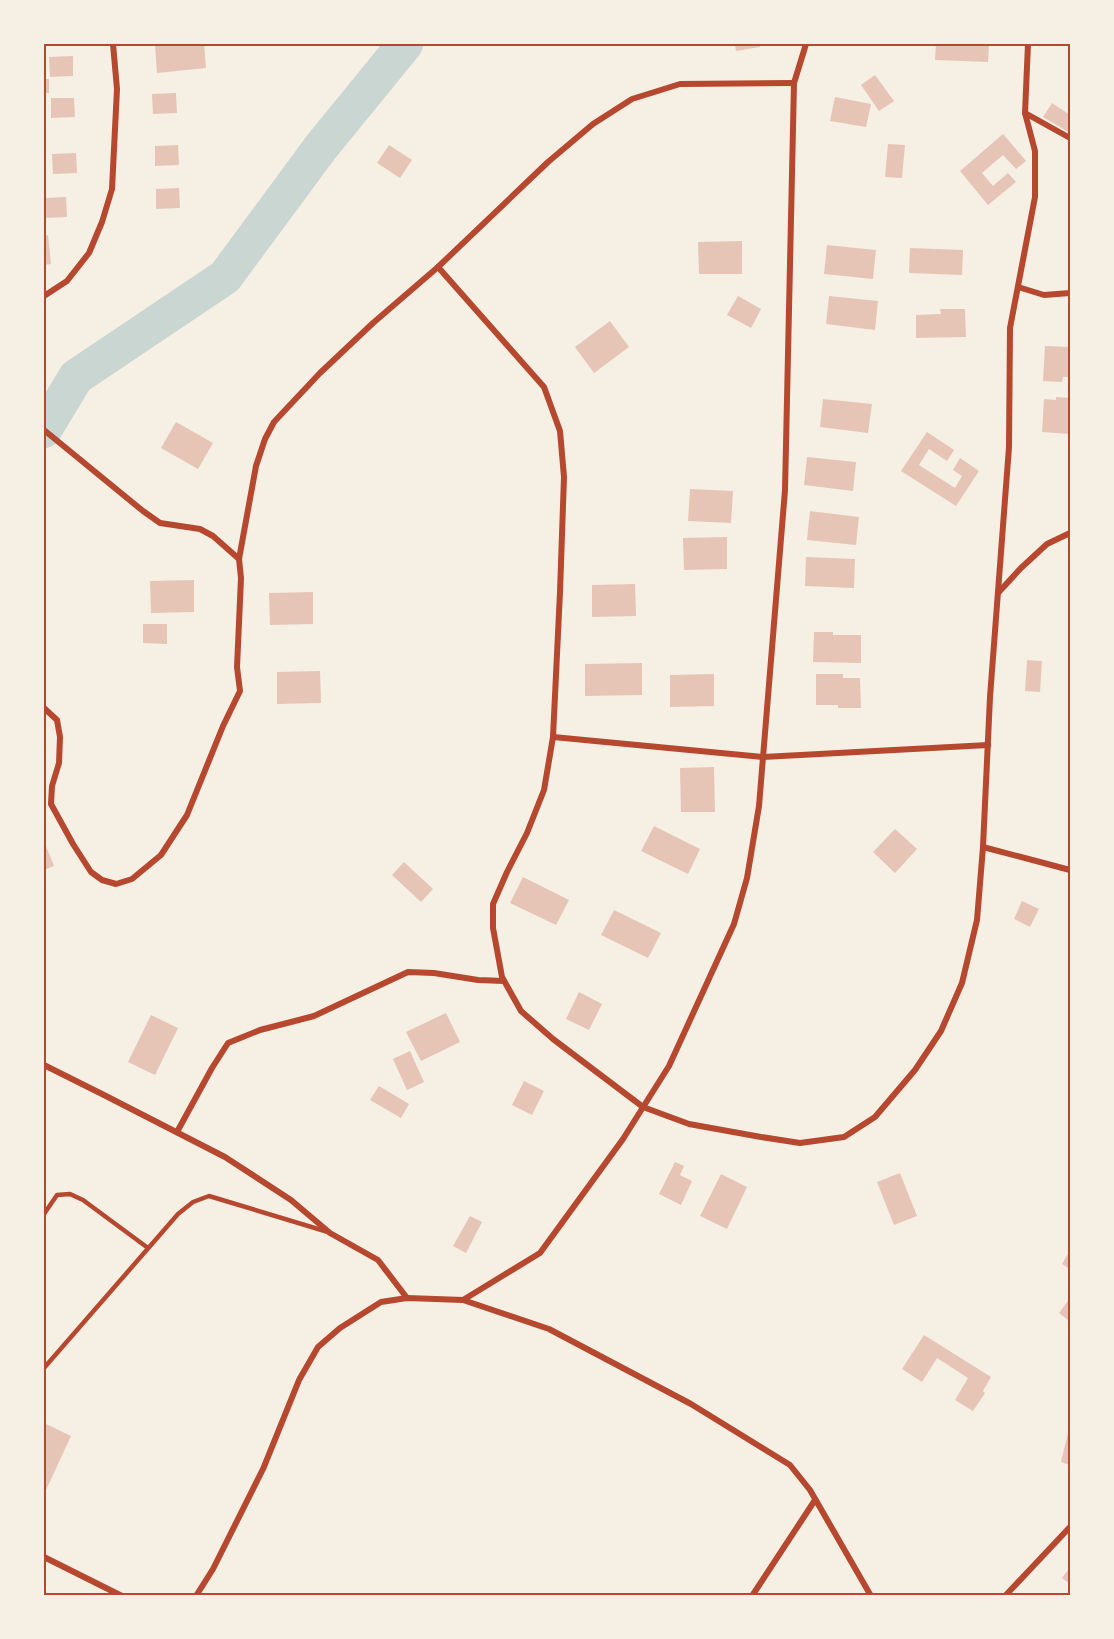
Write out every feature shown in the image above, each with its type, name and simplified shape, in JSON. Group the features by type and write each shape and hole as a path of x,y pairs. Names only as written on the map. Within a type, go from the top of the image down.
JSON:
{"street":[{"path":"44,296 67,281 89,253 112,189 117,89 113,44"},
{"path":"463,1300 540,1253 623,1139 669,1066 734,924 748,867 759,806 785,490 794,83 806,44"},
{"path":"438,267 544,387 560,431 564,477 553,737 544,790 493,904 493,928 504,981 521,1011 553,1040 643,1107 689,1124 801,1143 844,1137 875,1117 915,1070 941,1031 962,983 977,920 1009,447 1010,328 1035,197 1035,151 1025,113 1028,44"},
{"path":"44,708 57,720 60,737 59,763 52,786 51,804 91,872 102,880 116,884 132,879 161,855 187,815 223,726 240,692 237,667 242,578 239,560 255,466 274,422 320,373 438,267 548,162 593,124 632,99 680,84 794,83"},
{"path":"1025,113 1071,138"},
{"path":"1018,287 1044,295 1071,292"},
{"path":"44,430 160,523 200,529 213,536 239,560"},
{"path":"998,593 1047,544 1071,533"},
{"path":"553,737 763,757 988,745"},
{"path":"983,847 1071,870"},
{"path":"177,1132 228,1043 260,1030 314,1016 408,972 504,981"},
{"path":"44,1065 225,1158 291,1200 330,1233 378,1260 407,1298"},
{"path":"196,1596 213,1569 263,1469 299,1380 318,1347 340,1328 381,1302 407,1298 463,1300 549,1329 691,1404 790,1465 810,1490 871,1596"},
{"path":"752,1596 815,1500"},
{"path":"1005,1596 1071,1527"},
{"path":"44,1557 122,1596"}],"lane":[{"path":"44,1214 57,1195 70,1194 83,1200 148,1248"},
{"path":"44,1368 178,1214 193,1202 209,1196 330,1233"}],"building":[{"path":"204,44 206,68 157,73 155,45"},
{"path":"735,44 760,44 760,47 736,51"},
{"path":"936,44 989,44 988,62 935,60"},
{"path":"73,56 73,76 50,77 49,57"},
{"path":"875,75 894,101 879,111 861,85"},
{"path":"44,79 49,79 49,93 44,93"},
{"path":"176,93 177,113 153,114 152,94"},
{"path":"835,97 871,104 866,127 830,121"},
{"path":"51,98 74,98 75,117 51,118"},
{"path":"1052,103 1070,115 1070,133 1043,117"},
{"path":"1003,134 1026,161 1016,169 1003,155 982,173 993,186 1008,173 1016,182 988,205 960,171"},
{"path":"888,144 905,145 902,178 885,177"},
{"path":"178,145 179,165 155,166 155,146"},
{"path":"389,145 412,160 400,178 377,163"},
{"path":"76,153 77,173 53,174 52,154"},
{"path":"179,188 180,208 156,209 156,189"},
{"path":"66,197 67,217 44,218 44,198"},
{"path":"48,235 51,264 44,265 44,236"},
{"path":"742,241 742,274 699,274 698,242"},
{"path":"827,245 876,250 873,279 824,274"},
{"path":"910,248 963,250 962,275 909,273"},
{"path":"738,296 761,309 751,328 727,315"},
{"path":"829,296 878,301 875,330 826,324"},
{"path":"940,309 965,309 966,337 916,338 916,315 941,314"},
{"path":"610,321 629,347 594,373 575,347"},
{"path":"1045,346 1070,347 1070,377 1063,377 1062,382 1043,381"},
{"path":"1056,397 1070,398 1070,434 1042,432 1044,399 1056,400"},
{"path":"823,399 872,404 868,433 820,427"},
{"path":"176,422 213,443 198,469 161,448"},
{"path":"927,432 954,450 947,461 929,449 919,465 955,488 962,476 953,470 960,458 979,471 956,506 901,471"},
{"path":"807,457 856,462 853,491 804,485"},
{"path":"690,489 733,491 731,523 688,521"},
{"path":"810,511 859,517 856,545 807,540"},
{"path":"727,537 727,569 684,570 683,538"},
{"path":"806,557 855,559 854,588 805,586"},
{"path":"194,580 194,612 151,613 150,581"},
{"path":"635,584 636,616 592,617 592,585"},
{"path":"313,592 313,624 270,625 269,593"},
{"path":"143,624 167,624 167,644 143,643"},
{"path":"814,632 861,635 861,663 813,662"},
{"path":"1027,660 1042,661 1040,692 1025,691"},
{"path":"642,663 642,695 585,696 585,664"},
{"path":"320,671 321,703 277,704 277,672"},
{"path":"714,674 714,706 670,707 670,675"},
{"path":"816,674 843,674 843,678 860,678 861,708 816,705"},
{"path":"714,767 715,812 681,812 680,768"},
{"path":"654,826 700,849 688,874 641,851"},
{"path":"895,829 917,849 895,873 873,852"},
{"path":"44,841 54,866 44,870"},
{"path":"404,862 433,889 421,902 392,875"},
{"path":"523,877 569,900 556,925 510,903"},
{"path":"1022,901 1039,909 1030,927 1014,919"},
{"path":"614,910 661,933 648,958 601,935"},
{"path":"579,992 602,1004 589,1030 566,1019"},
{"path":"446,1013 460,1042 421,1061 406,1032"},
{"path":"151,1015 178,1028 155,1075 128,1062"},
{"path":"410,1051 424,1082 407,1090 393,1059"},
{"path":"524,1081 544,1091 532,1115 512,1105"},
{"path":"379,1086 409,1104 401,1118 370,1100"},
{"path":"675,1162 684,1166 680,1175 692,1181 681,1205 659,1194"},
{"path":"900,1173 917,1216 894,1225 877,1182"},
{"path":"721,1174 747,1187 727,1229 700,1216"},
{"path":"470,1216 482,1222 466,1253 453,1246"},
{"path":"1070,1253 1070,1269 1062,1264"},
{"path":"1070,1298 1070,1317 1068,1320 1059,1313"},
{"path":"924,1335 991,1377 983,1391 985,1393 973,1411 955,1400 968,1378 937,1358 922,1382 902,1369"},
{"path":"44,1423 71,1436 46,1490 44,1489"},
{"path":"1068,1433 1070,1434 1070,1465 1061,1462"},
{"path":"1070,1567 1070,1584 1062,1578"}],"waterway":[{"path":"44,430 76,377 225,277 321,147 405,44"}]}
